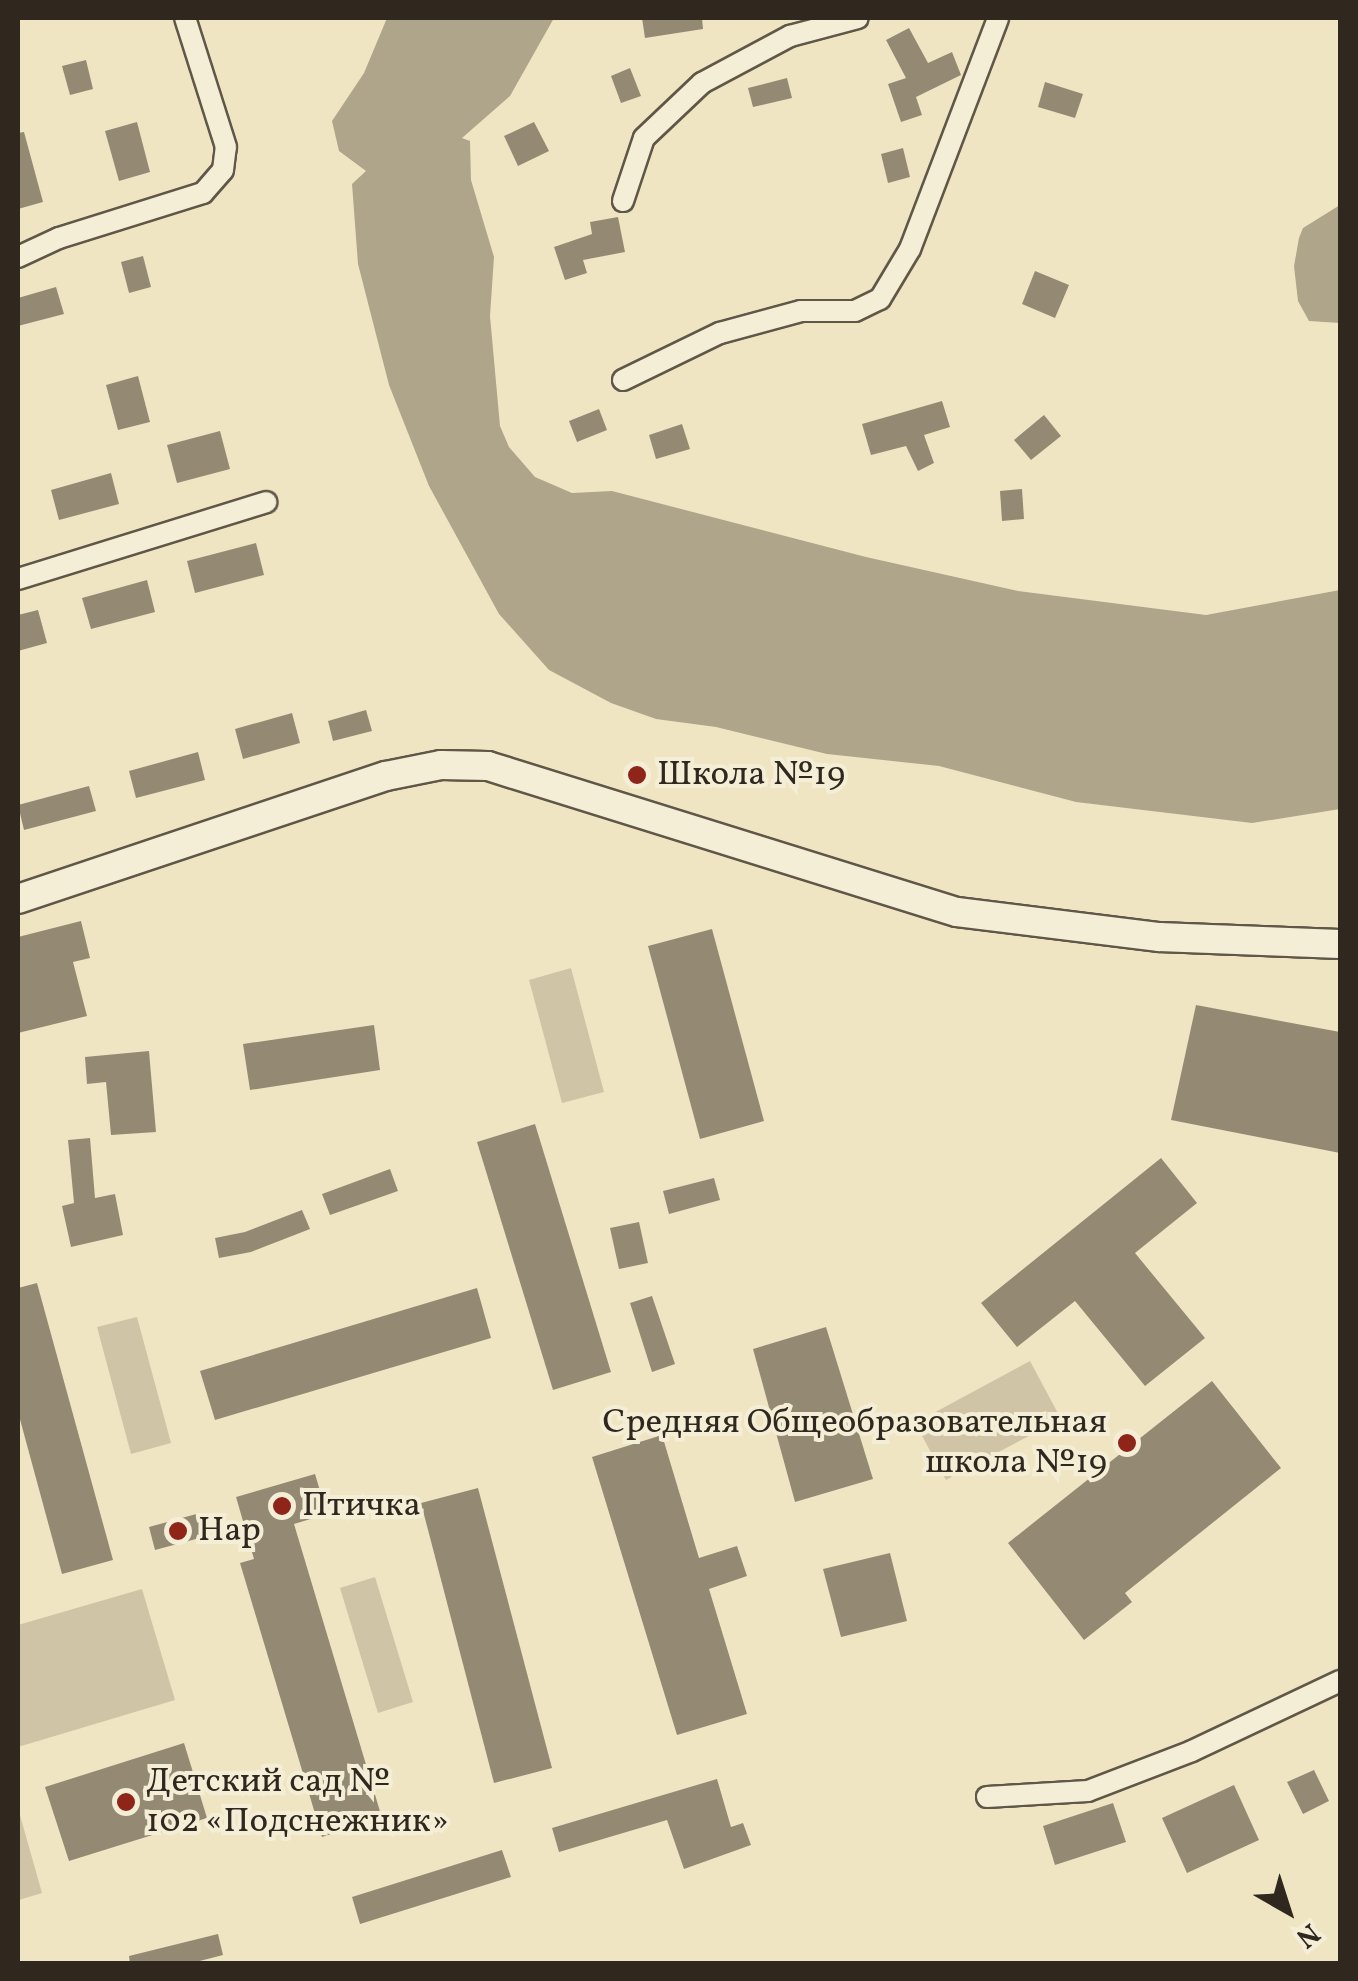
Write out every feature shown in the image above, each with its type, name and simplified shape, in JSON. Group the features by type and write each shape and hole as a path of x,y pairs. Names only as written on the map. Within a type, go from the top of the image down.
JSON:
{"street":[{"path":"18,258 59,238 203,193 222,170 226,147 185,18"},
{"path":"623,201 644,138 702,83 790,36 858,18"},
{"path":"623,380 720,332 801,311 855,311 880,299 910,249 998,18"},
{"path":"18,579 266,502"},
{"path":"18,900 386,776 441,765 488,766 958,912 1158,937 1340,944"},
{"path":"987,1797 1088,1791 1192,1751 1340,1681"}],"shaded area":[{"path":"387,18 554,18 510,96 462,138 470,141 471,180 494,257 490,316 500,426 509,447 535,477 572,493 612,491 866,557 1018,591 1206,615 1340,590 1340,809 1252,823 1076,802 939,766 827,754 716,727 656,719 611,703 549,670 499,614 429,486 389,385 358,264 352,184 366,171 339,151 332,121 364,73"},
{"path":"1340,205 1340,323 1309,321 1298,301 1294,266 1299,238 1303,228"},
{"path":"571,968 604,1092 562,1103 529,980"},
{"path":"137,1317 171,1443 131,1454 97,1327"},
{"path":"1030,1361 1061,1419 946,1480 915,1423"},
{"path":"375,1577 413,1702 378,1713 340,1588"},
{"path":"142,1589 175,1700 18,1747 18,1625"},
{"path":"18,1808 42,1893 19,1900 18,1894"}],"building":[{"path":"642,18 702,18 703,29 645,38"},
{"path":"909,28 928,63 952,52 961,75 916,97 922,115 901,122 888,84 906,78 886,40"},
{"path":"86,60 93,89 70,95 62,66"},
{"path":"630,68 641,96 621,103 611,76"},
{"path":"787,78 792,98 753,107 748,88"},
{"path":"1045,82 1083,94 1075,118 1038,107"},
{"path":"137,122 150,172 119,181 105,131"},
{"path":"534,122 549,151 518,166 504,136"},
{"path":"24,132 43,202 18,209 18,133"},
{"path":"903,148 910,177 888,183 881,154"},
{"path":"618,217 625,252 583,260 587,273 565,280 554,247 592,234 590,222"},
{"path":"143,256 151,287 129,293 121,262"},
{"path":"1035,271 1069,285 1055,318 1022,304"},
{"path":"56,287 64,314 18,326 18,298"},
{"path":"138,376 150,422 118,430 106,385"},
{"path":"942,401 950,427 924,435 934,463 918,471 906,446 871,455 862,424"},
{"path":"599,409 607,430 577,442 569,421"},
{"path":"1044,415 1061,436 1031,460 1014,440"},
{"path":"682,424 690,449 656,459 649,435"},
{"path":"220,431 230,469 177,483 167,445"},
{"path":"111,473 119,504 59,520 51,490"},
{"path":"1022,489 1024,519 1002,521 1000,491"},
{"path":"256,543 264,575 195,593 187,561"},
{"path":"147,580 155,612 91,629 82,598"},
{"path":"38,610 47,643 18,651 18,615"},
{"path":"366,710 372,731 333,741 328,721"},
{"path":"292,713 300,743 243,759 235,729"},
{"path":"198,752 205,780 136,798 129,771"},
{"path":"89,786 96,811 24,830 18,805"},
{"path":"81,921 90,958 73,962 87,1016 18,1033 18,937"},
{"path":"712,929 764,1121 700,1139 648,946"},
{"path":"1196,1005 1340,1032 1340,1153 1171,1120"},
{"path":"374,1025 380,1070 250,1090 243,1044"},
{"path":"149,1051 156,1132 111,1135 106,1082 87,1084 85,1057"},
{"path":"535,1124 611,1372 553,1390 477,1142"},
{"path":"90,1138 95,1198 115,1194 123,1235 71,1247 62,1206 74,1203 68,1140"},
{"path":"1161,1158 1197,1203 1135,1253 1205,1338 1145,1386 1075,1301 1017,1347 981,1303"},
{"path":"390,1169 398,1191 330,1215 322,1194"},
{"path":"714,1178 720,1200 669,1214 663,1191"},
{"path":"302,1210 310,1229 251,1252 219,1258 215,1238 245,1232"},
{"path":"639,1222 648,1263 619,1269 610,1228"},
{"path":"37,1283 113,1560 62,1574 18,1412 18,1288"},
{"path":"477,1288 491,1338 215,1420 200,1371"},
{"path":"652,1296 675,1364 652,1372 630,1303"},
{"path":"826,1327 873,1479 795,1502 753,1349"},
{"path":"1212,1381 1281,1468 1125,1593 1132,1602 1084,1640 1008,1543"},
{"path":"662,1435 699,1558 737,1546 747,1576 709,1589 747,1714 677,1735 592,1457"},
{"path":"315,1474 327,1514 294,1524 382,1818 322,1837 240,1563 254,1559 236,1497"},
{"path":"478,1488 552,1768 494,1783 421,1503"},
{"name":"Нар","path":"200,1513 207,1536 155,1550 149,1527"},
{"path":"890,1553 907,1621 841,1637 823,1569"},
{"name":"Детский сад № 102 «Подснежник»","path":"184,1743 207,1818 69,1861 45,1787"},
{"path":"1314,1770 1329,1801 1303,1814 1287,1782"},
{"path":"717,1779 731,1827 743,1823 751,1845 684,1869 667,1820 559,1852 552,1828"},
{"path":"1234,1785 1259,1840 1187,1873 1162,1818"},
{"path":"1113,1803 1126,1842 1055,1865 1043,1826"},
{"path":"502,1850 511,1877 360,1924 352,1897"},
{"path":"218,1934 223,1955 188,1964 130,1964 129,1956"}],"place":[{"name":"Школа №19","path":"637,775"},
{"name":"Средняя Общеобразовательная школа №19","path":"1127,1443"},
{"name":"Птичка","path":"282,1506"},
{"name":"Нар","path":"178,1531"},
{"name":"Детский сад № 102 «Подснежник»","path":"126,1802"}]}
